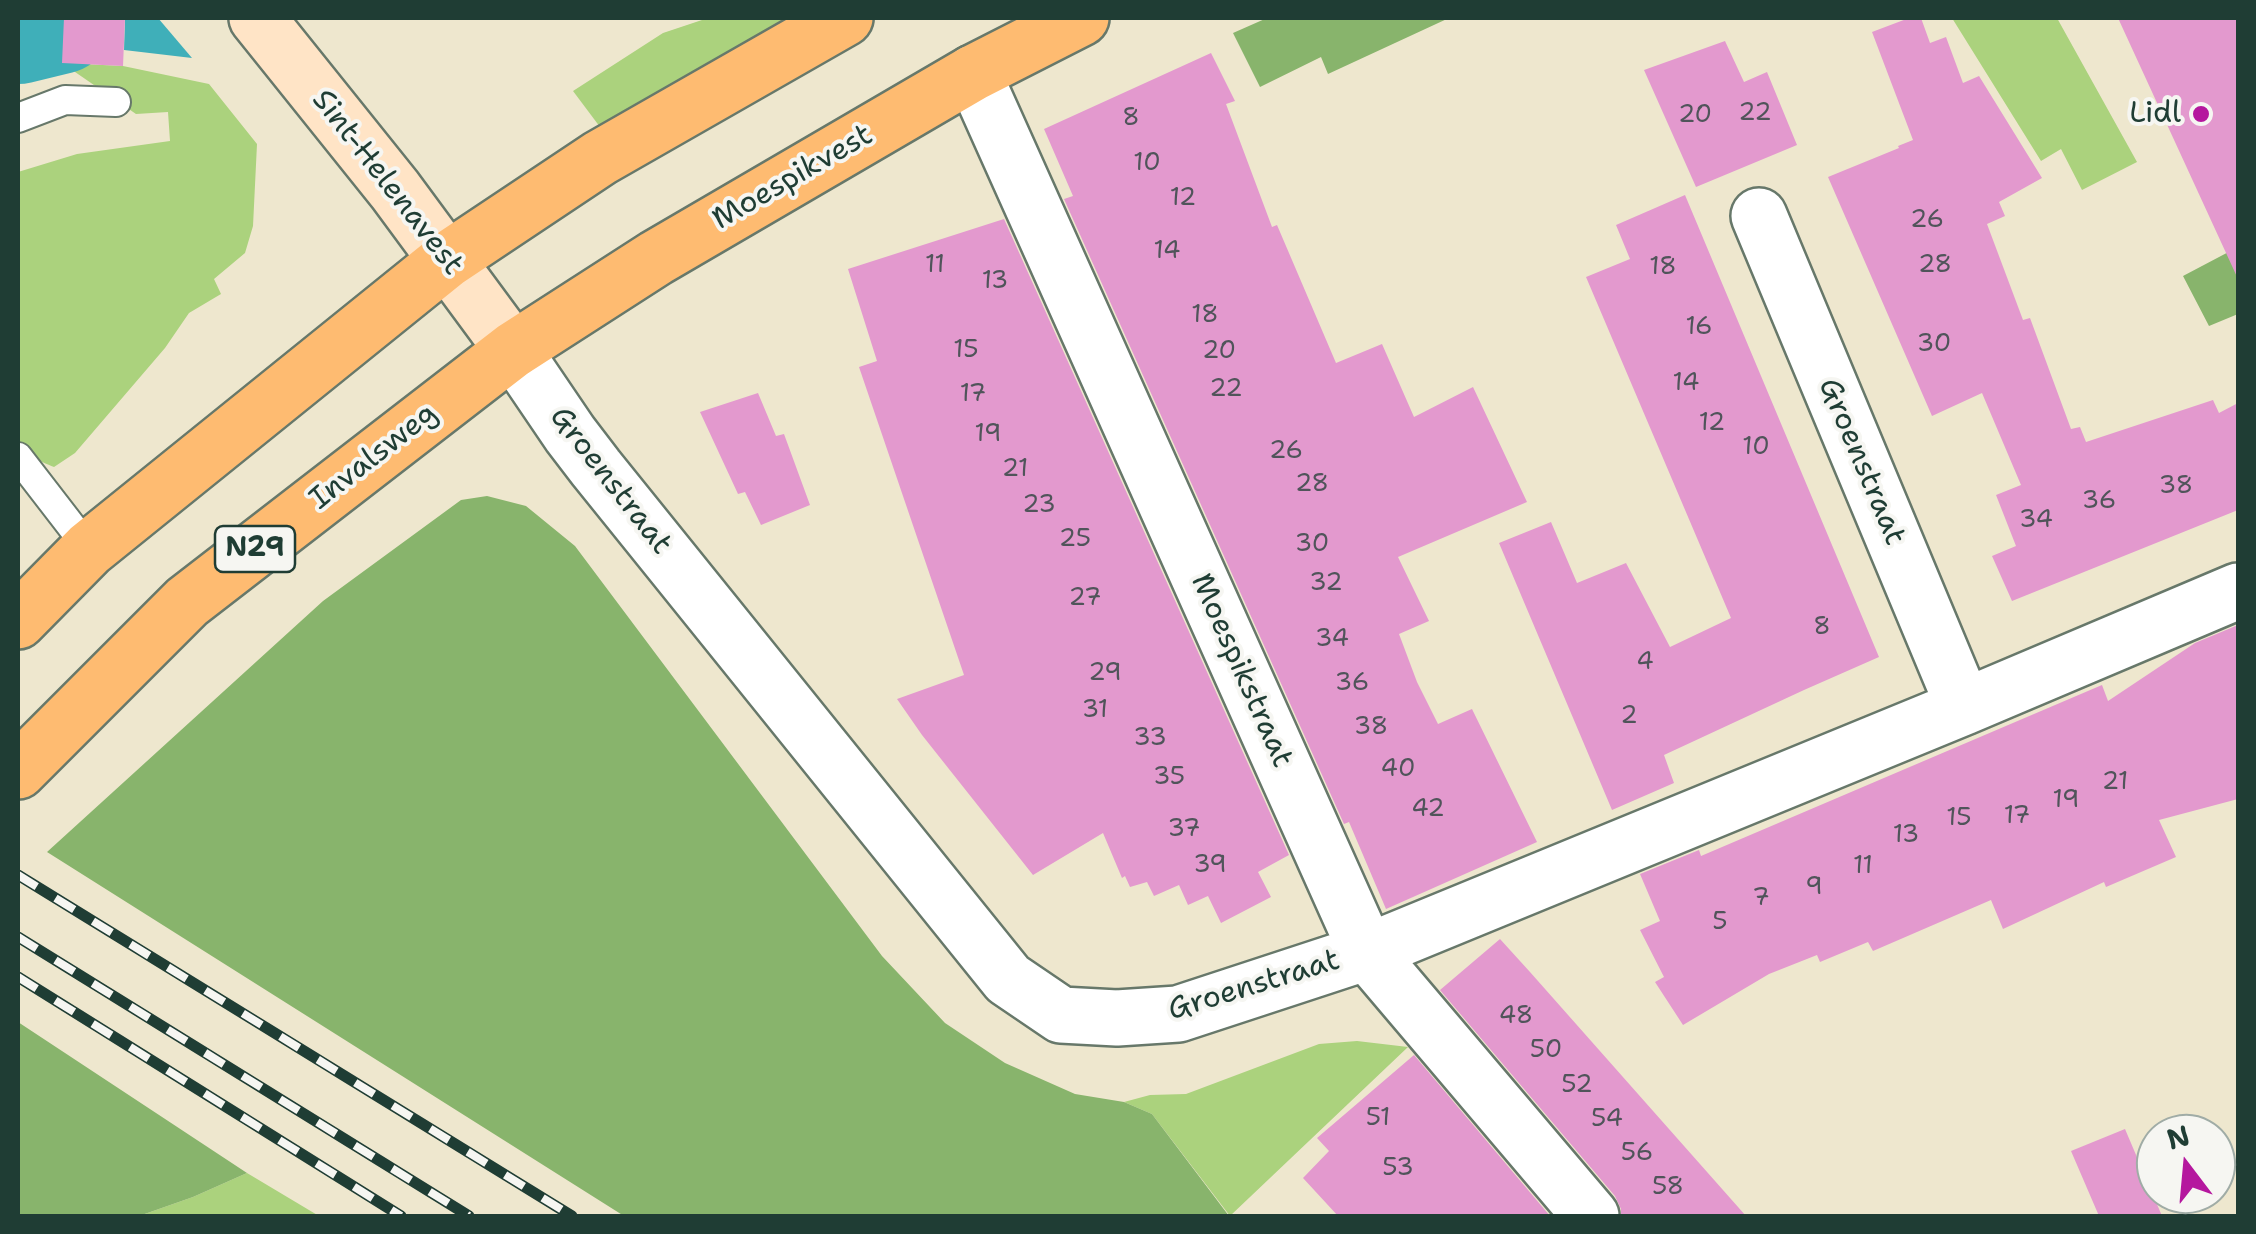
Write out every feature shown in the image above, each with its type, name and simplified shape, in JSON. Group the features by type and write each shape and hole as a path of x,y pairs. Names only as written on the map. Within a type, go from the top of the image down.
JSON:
{"main road":[{"path":"18,621 89,549 447,260 600,158 845,18"},
{"name":"Moespikvest","path":"513,350 656,258 973,73 1081,18"},
{"name":"Invalsweg","path":"18,771 187,602 513,350"}],"street":[{"name":"Sint-Helenavest","path":"257,18 395,190 513,350"},
{"name":"Moespikstraat","path":"973,73 1367,952 1591,1216"},
{"name":"Groenstraat","path":"1759,216 1964,707"},
{"name":"Groenstraat","path":"513,350 587,456 1008,979 1061,1015 1178,1014 1367,952 2238,591"}],"lane":[{"path":"18,118 66,100 116,102"},
{"path":"18,457 89,549"}],"green space":[{"path":"708,18 796,18 600,127 573,91 663,33"},
{"path":"1267,18 1449,18 1328,74 1321,57 1260,87 1233,33"},
{"path":"1952,18 2057,18 2137,162 2082,190 2061,149 2041,161"},
{"path":"62,63 123,66 209,84 257,144 253,226 245,253 214,279 221,294 189,313 165,348 75,453 54,467 29,454 18,441 18,172 77,154 170,141 168,112 136,114"},
{"path":"2238,247 2238,314 2209,326 2183,276"},
{"path":"487,496 526,506 575,546 882,956 945,1023 1005,1063 1075,1094 1124,1102 1152,1114 1229,1216 624,1216 47,852 323,601 461,500"},
{"path":"18,1022 247,1173 139,1216 18,1216"},
{"path":"1357,1041 1408,1047 1230,1216 1152,1114 1124,1102 1150,1095 1186,1094 1319,1044"},
{"path":"247,1173 319,1216 139,1216 193,1197"}],"water":[{"path":"125,18 158,18 192,58 124,50"}],"building":[{"path":"64,18 125,18 123,66 62,63"},
{"path":"1909,18 1921,18 1930,43 1946,37 1963,83 1979,76 2042,178 1999,202 2005,216 1987,224 2023,320 2030,318 2071,429 2080,427 2086,442 2213,400 2219,413 2238,403 2238,510 2012,601 1992,556 2016,546 1996,495 2021,485 1982,393 1932,416 1828,177 1913,140 1872,32"},
{"name":"Lidl","path":"2118,18 2238,18 2238,279"},
{"path":"1725,41 1744,82 1767,72 1797,145 1696,187 1644,70"},
{"path":"1211,53 1235,101 1226,104 1272,227 1277,225 1336,363 1382,344 1414,417 1473,387 1527,502 1398,557 1429,621 1399,634 1438,724 1472,709 1537,842 1386,909 1349,822 1344,824 1064,199 1073,196 1044,129"},
{"path":"1685,195 1879,657 1664,755 1674,783 1612,810 1499,543 1551,522 1577,583 1626,563 1670,647 1731,618 1586,277 1630,259 1616,225"},
{"path":"1004,219 1289,855 1258,872 1271,897 1221,923 1208,896 1188,905 1179,885 1154,896 1147,882 1130,887 1125,876 1122,878 1103,833 1033,875 897,699 964,675 859,367 877,361 848,269"},
{"path":"758,393 776,436 784,434 810,505 761,525 745,492 738,494 700,412"},
{"path":"2238,625 2238,799 2159,820 2176,857 2106,887 2104,882 2003,929 1991,900 1873,951 1868,942 1820,962 1817,955 1769,974 1683,1025 1655,982 1664,977 1640,930 1660,921 1640,874 1699,850 1701,856 2102,685 2108,701 2195,643"},
{"path":"1500,939 1746,1216 1621,1216 1615,1196 1440,990"},
{"path":"1414,1055 1550,1216 1338,1216 1303,1178 1329,1151 1317,1138"},
{"path":"2125,1129 2136,1155 2136,1214 2162,1216 2099,1216 2071,1151"}],"waterway":[{"path":"18,28 59,18"}],"railway":[{"path":"18,875 572,1216"},
{"path":"18,937 469,1216"},
{"path":"18,977 401,1216"}],"place":[{"name":"Lidl","path":"2201,114"}]}
